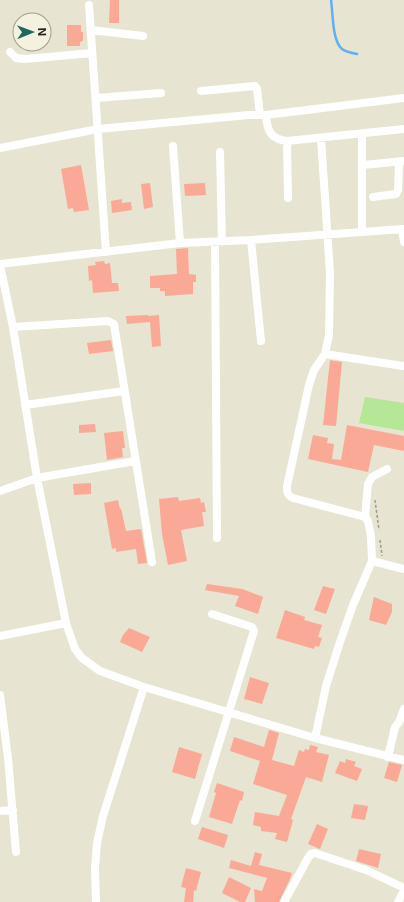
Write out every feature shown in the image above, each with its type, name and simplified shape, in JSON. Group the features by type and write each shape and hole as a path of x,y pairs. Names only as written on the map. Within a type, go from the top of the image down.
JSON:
{"street":[{"path":"89,5 106,252"},
{"path":"91,30 143,36"},
{"path":"10,52 16,58 25,60 92,53"},
{"path":"201,91 255,86 263,115 272,135 275,138 287,141 404,129"},
{"path":"96,98 161,93"},
{"path":"0,148 98,129 263,115 404,98"},
{"path":"362,134 362,232"},
{"path":"315,738 326,686 340,642 353,605 372,561 371,536 368,520 365,517 293,498 288,495 287,491 309,385 314,370 325,354 329,335 330,273 320,138"},
{"path":"287,141 288,198"},
{"path":"173,146 180,243"},
{"path":"217,538 220,152"},
{"path":"363,165 402,162 398,190 396,194 373,197"},
{"path":"404,242 403,229 251,240 180,243 0,265 13,327 38,478 66,623 75,650 90,665 100,671 144,687 315,738 404,760"},
{"path":"251,240 260,341"},
{"path":"13,327 108,320 112,322 115,328 152,562"},
{"path":"325,354 404,365"},
{"path":"25,405 124,391"},
{"path":"0,491 38,478 135,461"},
{"path":"365,517 368,484 372,477 387,469"},
{"path":"372,561 404,569"},
{"path":"194,821 254,631 252,627 212,614"},
{"path":"0,636 66,623"},
{"path":"96,902 95,868 103,816 144,687"},
{"path":"0,695 2,726 8,758 16,852"},
{"path":"388,757 393,735 404,709"},
{"path":"0,811 13,810"},
{"path":"284,902 308,858 311,854 315,853 366,870 404,889 398,902"}],"path":[{"path":"375,501 379,532"},
{"path":"380,540 382,564"}],"green space":[{"path":"365,397 404,403 404,431 359,423"}],"building":[{"path":"110,0 119,0 119,23 109,23"},
{"path":"67,25 81,25 83,41 80,42 80,46 67,46"},
{"path":"81,165 89,210 74,212 73,208 68,209 61,169"},
{"path":"150,183 153,207 144,209 141,184"},
{"path":"205,183 206,195 185,196 184,184"},
{"path":"122,199 122,203 131,202 132,210 112,213 111,201"},
{"path":"188,248 189,274 196,275 196,282 193,282 193,294 165,296 165,291 160,291 160,288 150,288 150,276 177,274 176,249"},
{"path":"104,261 105,264 110,263 112,283 118,283 119,291 93,293 92,280 89,281 88,266 96,265 95,262"},
{"path":"159,315 161,346 152,347 150,322 127,324 126,316"},
{"path":"111,340 113,351 89,354 87,343"},
{"path":"330,360 342,362 336,426 323,425"},
{"path":"95,424 96,432 79,433 79,425"},
{"path":"347,425 404,436 404,451 374,445 368,472 308,459 313,435 328,438 327,443 334,444 332,459 341,460"},
{"path":"123,431 125,448 122,448 123,457 107,460 104,433"},
{"path":"91,483 91,494 74,495 73,484"},
{"path":"178,497 179,501 200,498 201,503 204,502 206,512 202,512 204,526 181,530 187,561 168,565 162,534 159,499"},
{"path":"118,500 126,531 141,529 147,563 138,564 136,549 116,552 116,548 112,549 104,503"},
{"path":"207,584 242,589 263,597 258,614 235,606 239,596 205,590"},
{"path":"323,586 335,589 326,614 314,610"},
{"path":"374,597 392,604 392,612 386,625 369,620"},
{"path":"285,610 305,617 304,620 322,625 318,637 322,638 319,647 315,646 314,649 276,638"},
{"path":"129,628 150,637 142,652 120,642 123,635"},
{"path":"250,677 269,683 262,704 244,699"},
{"path":"269,730 279,733 272,760 294,766 299,750 304,752 305,749 309,750 310,745 318,747 316,752 329,755 322,782 306,777 291,819 293,820 287,842 275,839 277,833 261,831 261,827 253,825 255,812 279,816 287,795 253,784 260,761 230,751 234,737 264,747"},
{"path":"179,747 202,754 195,779 172,772"},
{"path":"346,759 356,762 354,766 362,769 357,781 335,773 340,761 345,763"},
{"path":"389,762 402,765 397,782 384,778"},
{"path":"217,783 244,792 242,801 240,800 232,824 209,817 216,793 214,792"},
{"path":"354,804 368,806 365,820 351,818"},
{"path":"317,824 328,829 320,849 308,844"},
{"path":"202,827 228,835 224,848 198,839"},
{"path":"359,849 381,854 378,868 356,861"},
{"path":"255,852 262,854 259,865 292,873 279,902 255,902 254,889 262,891 267,878 229,868 231,860 251,866"},
{"path":"186,868 201,872 196,891 194,890 193,902 184,902 186,888 181,887"},
{"path":"229,877 251,888 245,902 240,902 222,893"}],"waterway":[{"path":"331,0 336,40 342,49 357,54"}]}
